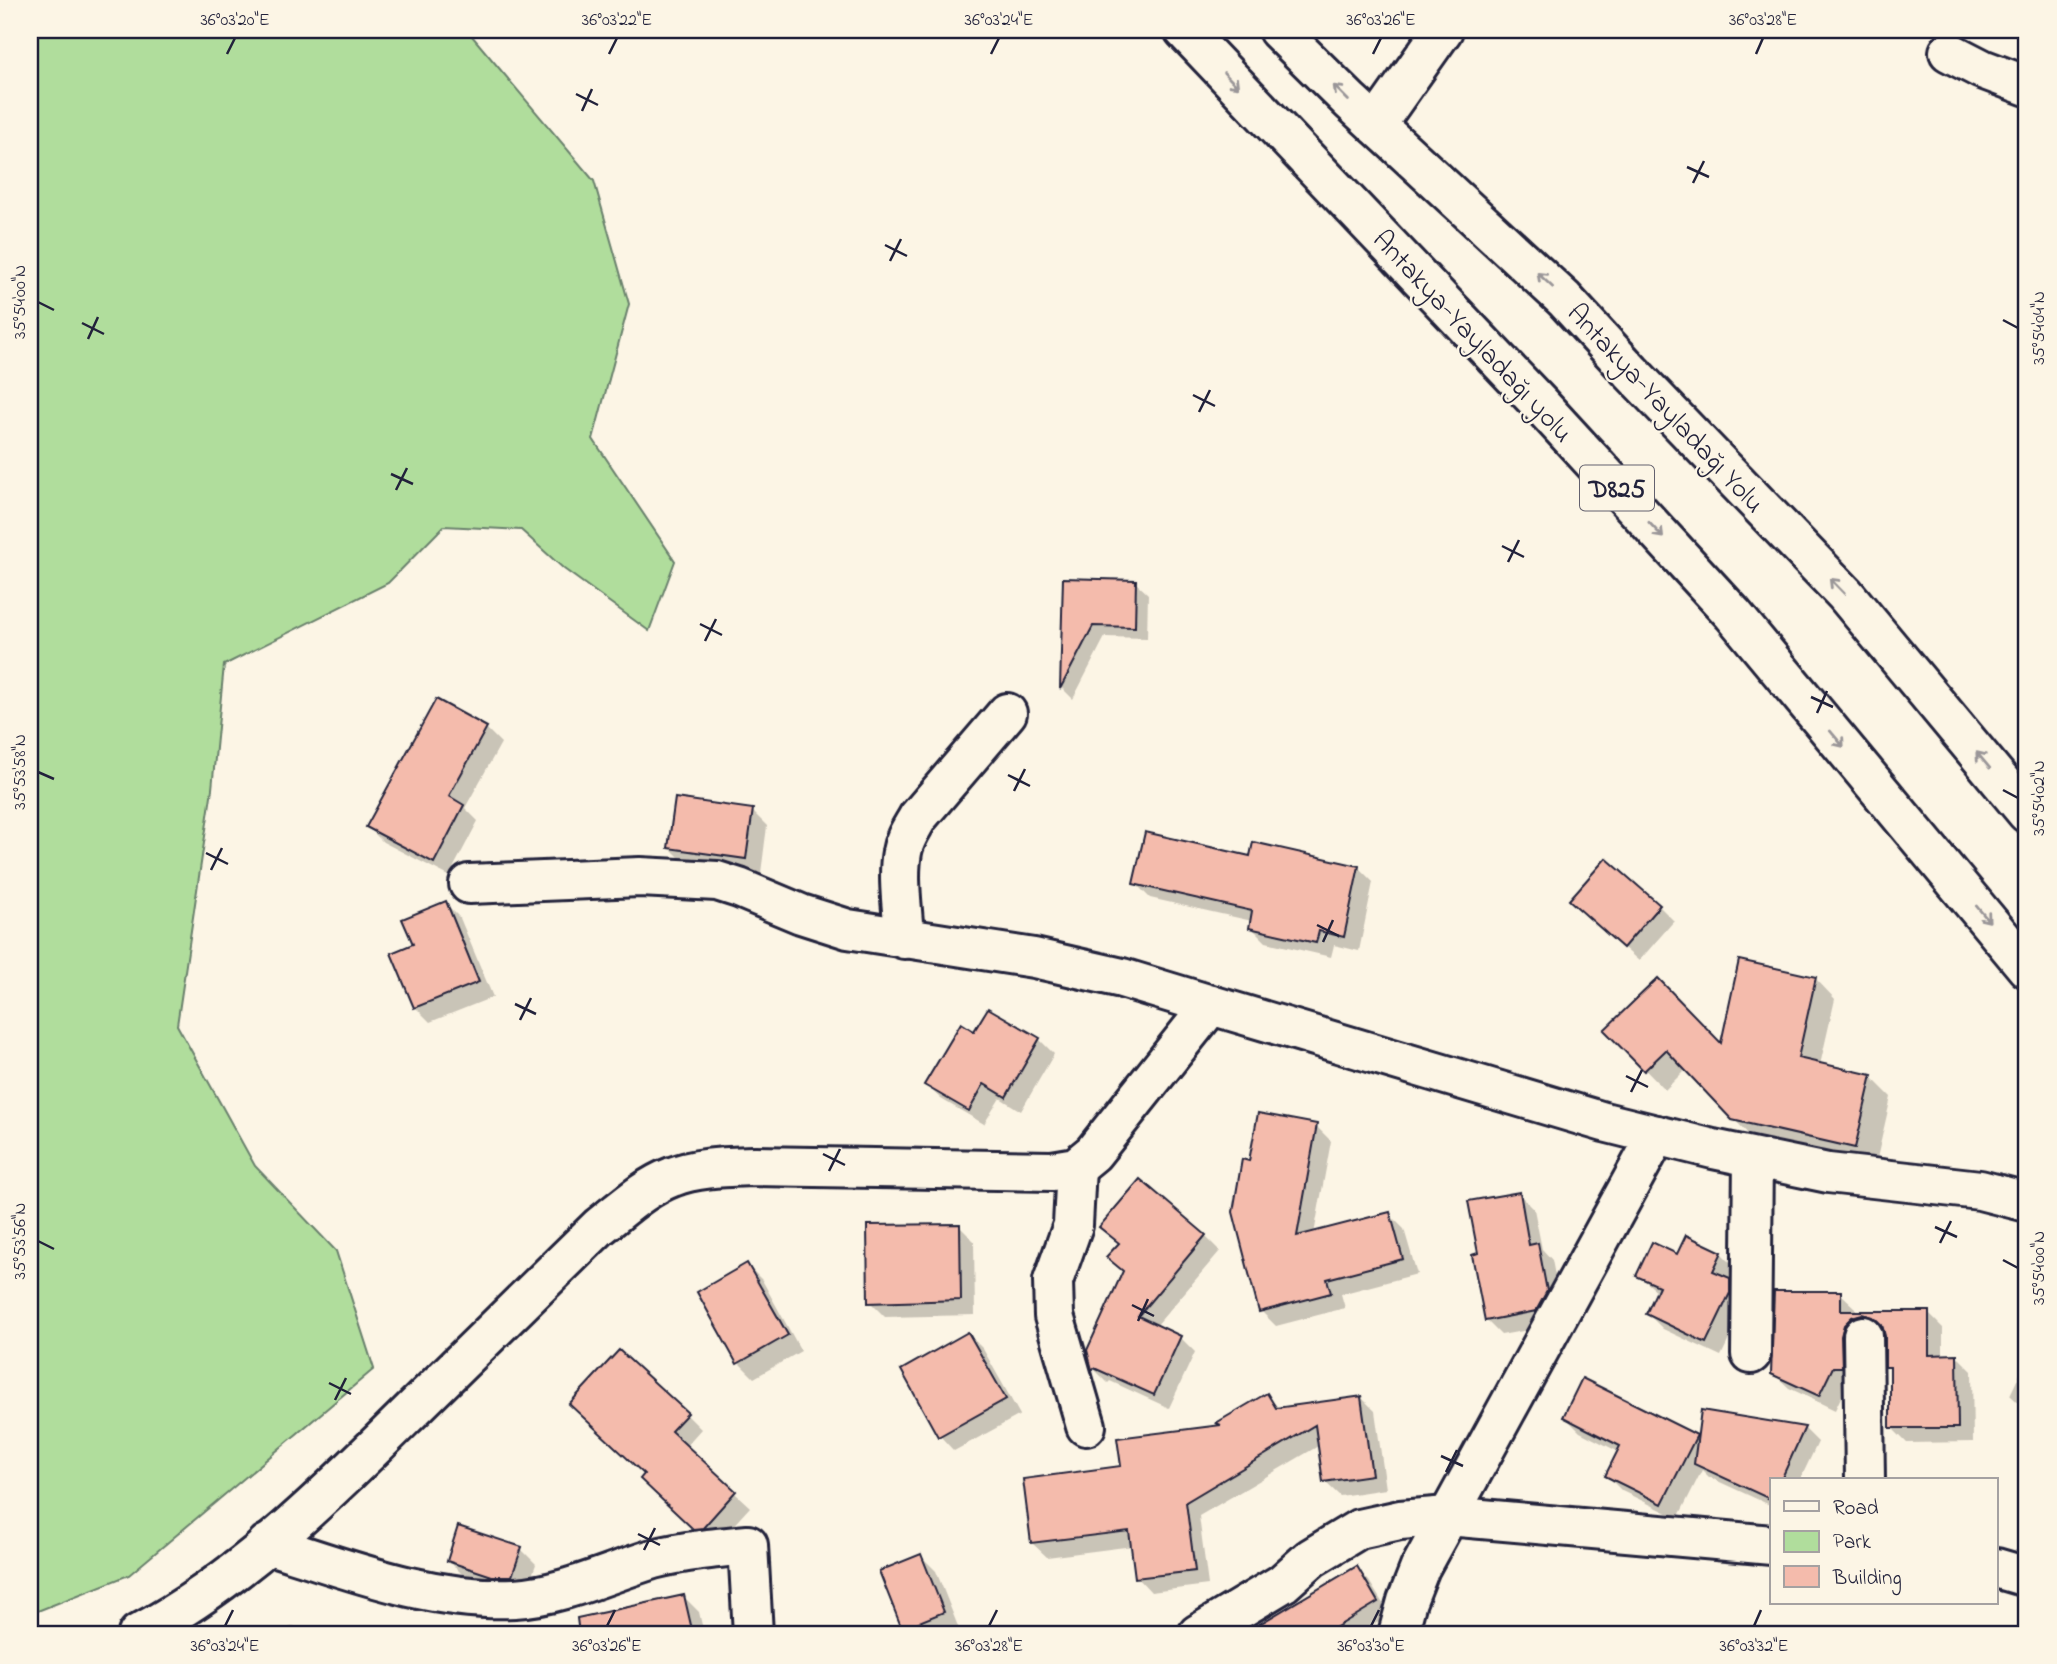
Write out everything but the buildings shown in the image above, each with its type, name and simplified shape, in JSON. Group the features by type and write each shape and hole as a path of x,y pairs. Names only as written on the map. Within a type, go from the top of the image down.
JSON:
{"main road":[{"name":"Antakya-Yayladağı yolu","path":"1184,30 1540,404 1733,614 2027,968"},
{"name":"Antakya-Yayladağı Yolu","path":"1278,30 1564,299 1845,594 2027,813"},
{"path":"1376,125 1443,30"},
{"path":"1949,52 1982,69 2027,86"},
{"path":"904,939 901,865 902,850 908,835 918,817 1007,713"},
{"path":"469,884 640,877 717,881 827,923 869,934 1034,958 1122,978 1604,1122 1657,1135 1828,1173 1980,1190 2027,1202"},
{"path":"138,1634 163,1621 227,1577 324,1497 599,1227 638,1196 671,1177 708,1168 754,1166 1052,1171 1076,1167 1093,1153 1211,1005"},
{"path":"1398,1634 1420,1568 1657,1135"},
{"path":"1751,1354 1753,1158"},
{"path":"1076,1167 1073,1225 1053,1281 1053,1304 1054,1316 1086,1426"},
{"path":"1863,1336 1865,1478"},
{"path":"1198,1634 1283,1583 1319,1553 1359,1529 1399,1520 1448,1516 1770,1545"},
{"path":"267,1545 426,1590 472,1597 516,1598 579,1585 656,1559 691,1551 748,1545 753,1634"},
{"path":"1997,1568 2027,1577"}],"green space":[{"path":"30,30 467,30 594,181 629,304 593,439 675,561 649,631 564,569 521,530 444,526 388,583 224,665 212,789 177,1025 255,1166 336,1251 374,1369 129,1575 30,1614"}]}
